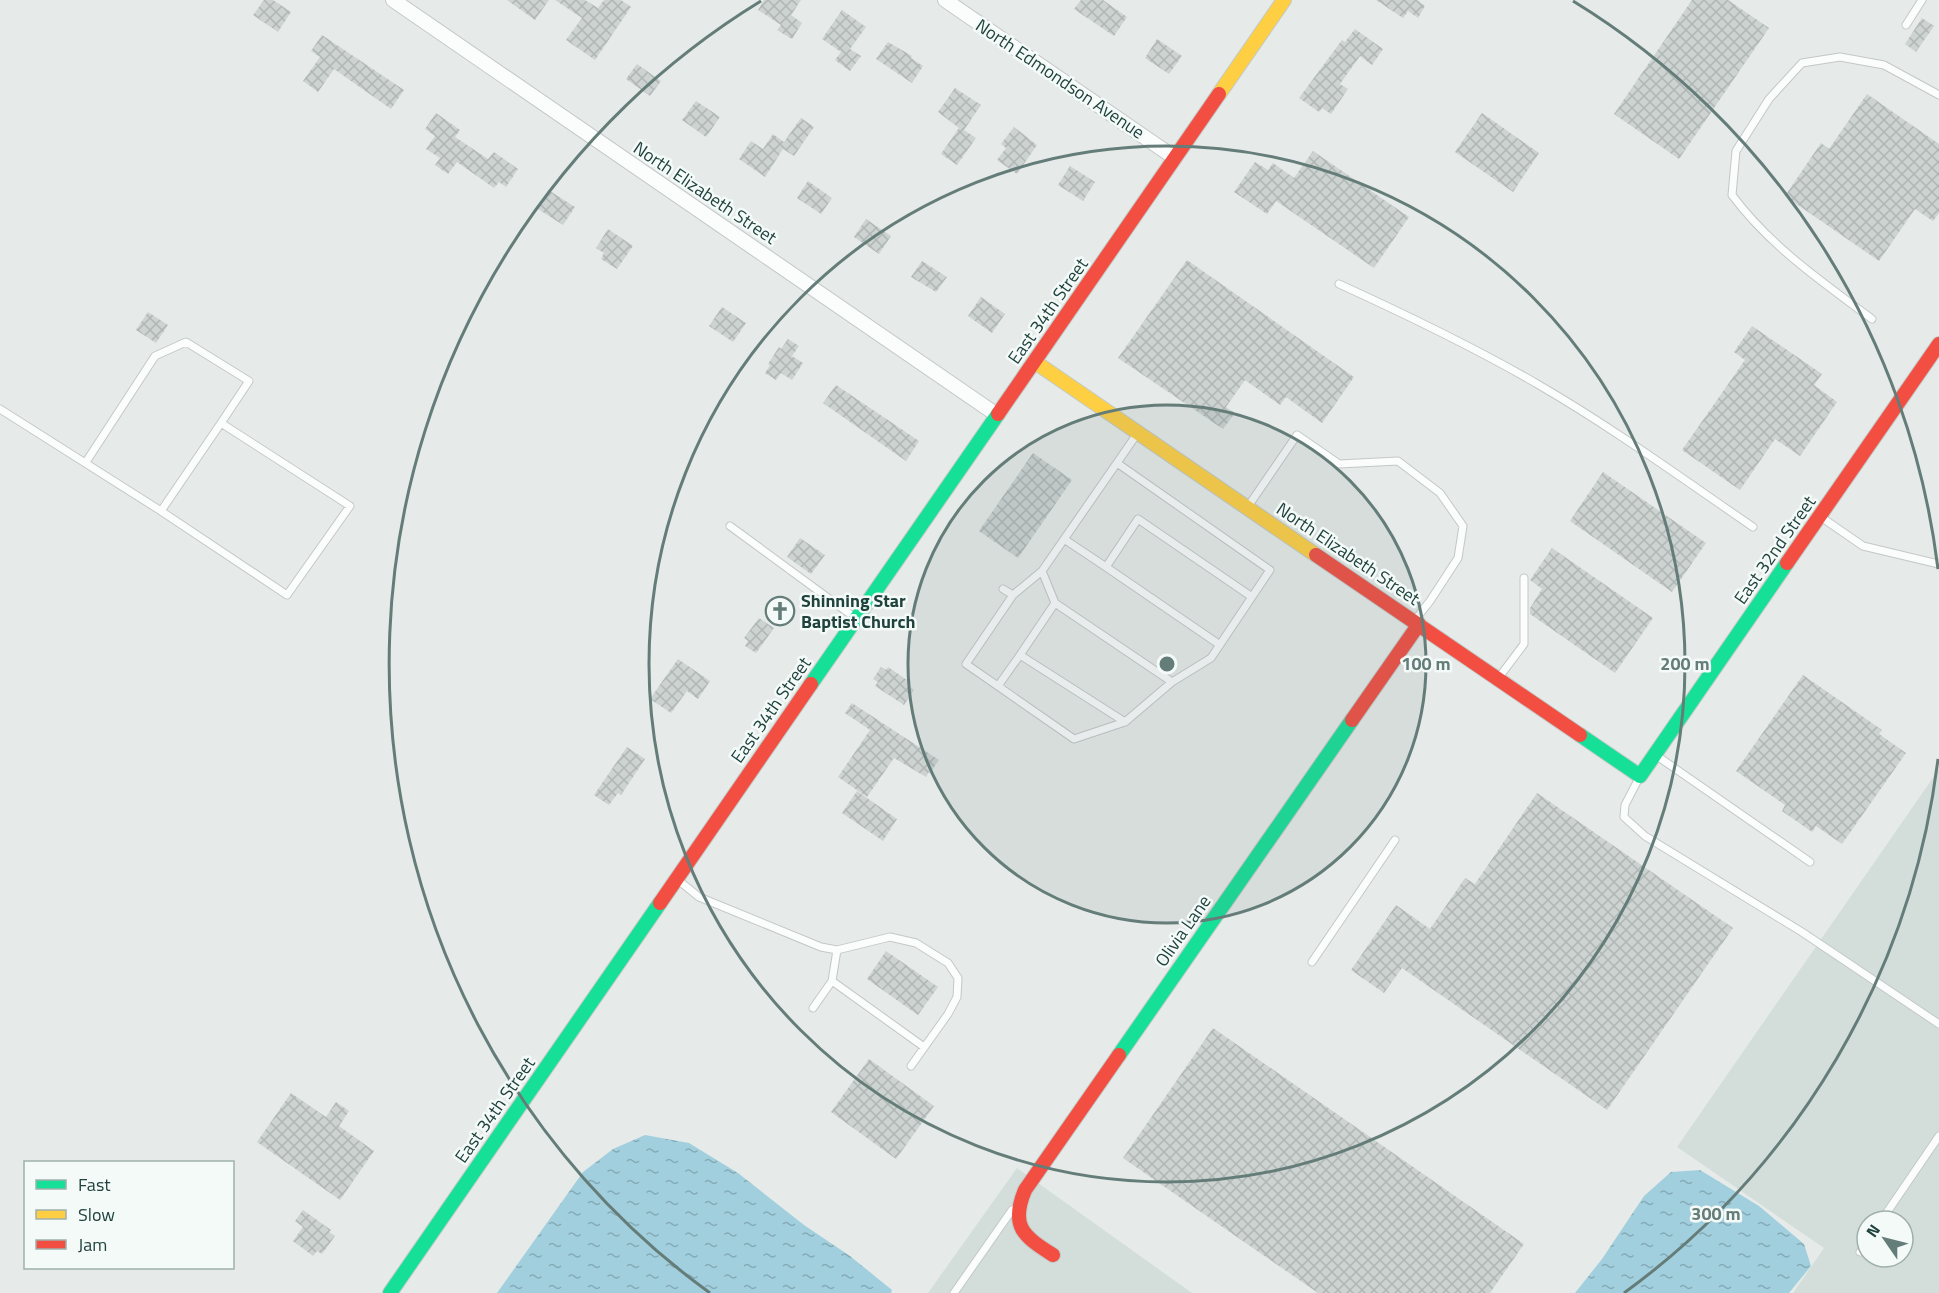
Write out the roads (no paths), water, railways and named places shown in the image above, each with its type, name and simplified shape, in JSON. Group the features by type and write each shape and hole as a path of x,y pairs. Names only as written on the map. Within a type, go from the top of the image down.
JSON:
{"street":[{"name":"North Elizabeth Street","path":"393,0 997,415"},
{"name":"North Edmondson Avenue","path":"945,0 1175,158"},
{"name":"East 34th Street","path":"390,1293 1284,0"},
{"name":"East 32nd Street","path":"1640,776 1939,344"},
{"name":"North Elizabeth Street","path":"1035,362 1640,776"},
{"name":"Olivia Lane","path":"1019,1201 1417,622"},
{"path":"1019,1201 1018,1222 1023,1233 1053,1255"}],"lane":[{"path":"1906,25 1922,0"},
{"path":"1872,319 1808,271 1750,220 1732,195 1736,151 1769,99 1802,63 1840,57 1884,65 1939,95"},
{"path":"1339,284 1436,328 1540,386 1619,435 1753,527"},
{"path":"86,462 155,356 186,342 249,381 161,511"},
{"path":"0,409 42,437 86,462 287,595 350,506 220,423"},
{"path":"1117,463 1270,570 1211,658 1172,682 1125,722 1074,739 966,664 1013,595 1042,571 1064,539 1117,463 1138,433"},
{"path":"1248,507 1297,435 1339,464 1398,461 1440,494 1463,526 1458,558 1417,622"},
{"path":"1820,516 1863,546 1939,564"},
{"path":"1106,567 1138,519 1252,597"},
{"path":"730,526 856,619"},
{"path":"1064,539 1220,645"},
{"path":"1042,571 1055,603 1172,682"},
{"path":"1498,678 1524,644 1524,578"},
{"path":"1003,589 1013,595"},
{"path":"998,686 1055,603"},
{"path":"1020,655 1125,722"},
{"path":"1655,755 1810,862"},
{"path":"1640,776 1625,805 1624,817 1645,836 1802,932 1939,1024"},
{"path":"1312,962 1395,840"},
{"path":"676,879 699,897 821,947 837,950 890,937 916,943 948,963 958,978 957,997 948,1014 911,1066"},
{"path":"813,1008 832,981 837,950"},
{"path":"832,981 924,1047"},
{"path":"1889,1209 1939,1136"},
{"path":"954,1293 1019,1201"}],"water":[{"path":"645,1135 689,1143 738,1173 804,1225 850,1256 892,1290 891,1293 497,1293 583,1172 613,1149"},
{"path":"1700,1170 1759,1206 1804,1244 1811,1266 1789,1293 1575,1293 1602,1259 1644,1196 1671,1172"}],"place":[{"name":"Shinning Star Baptist Church","path":"780,611"}]}
